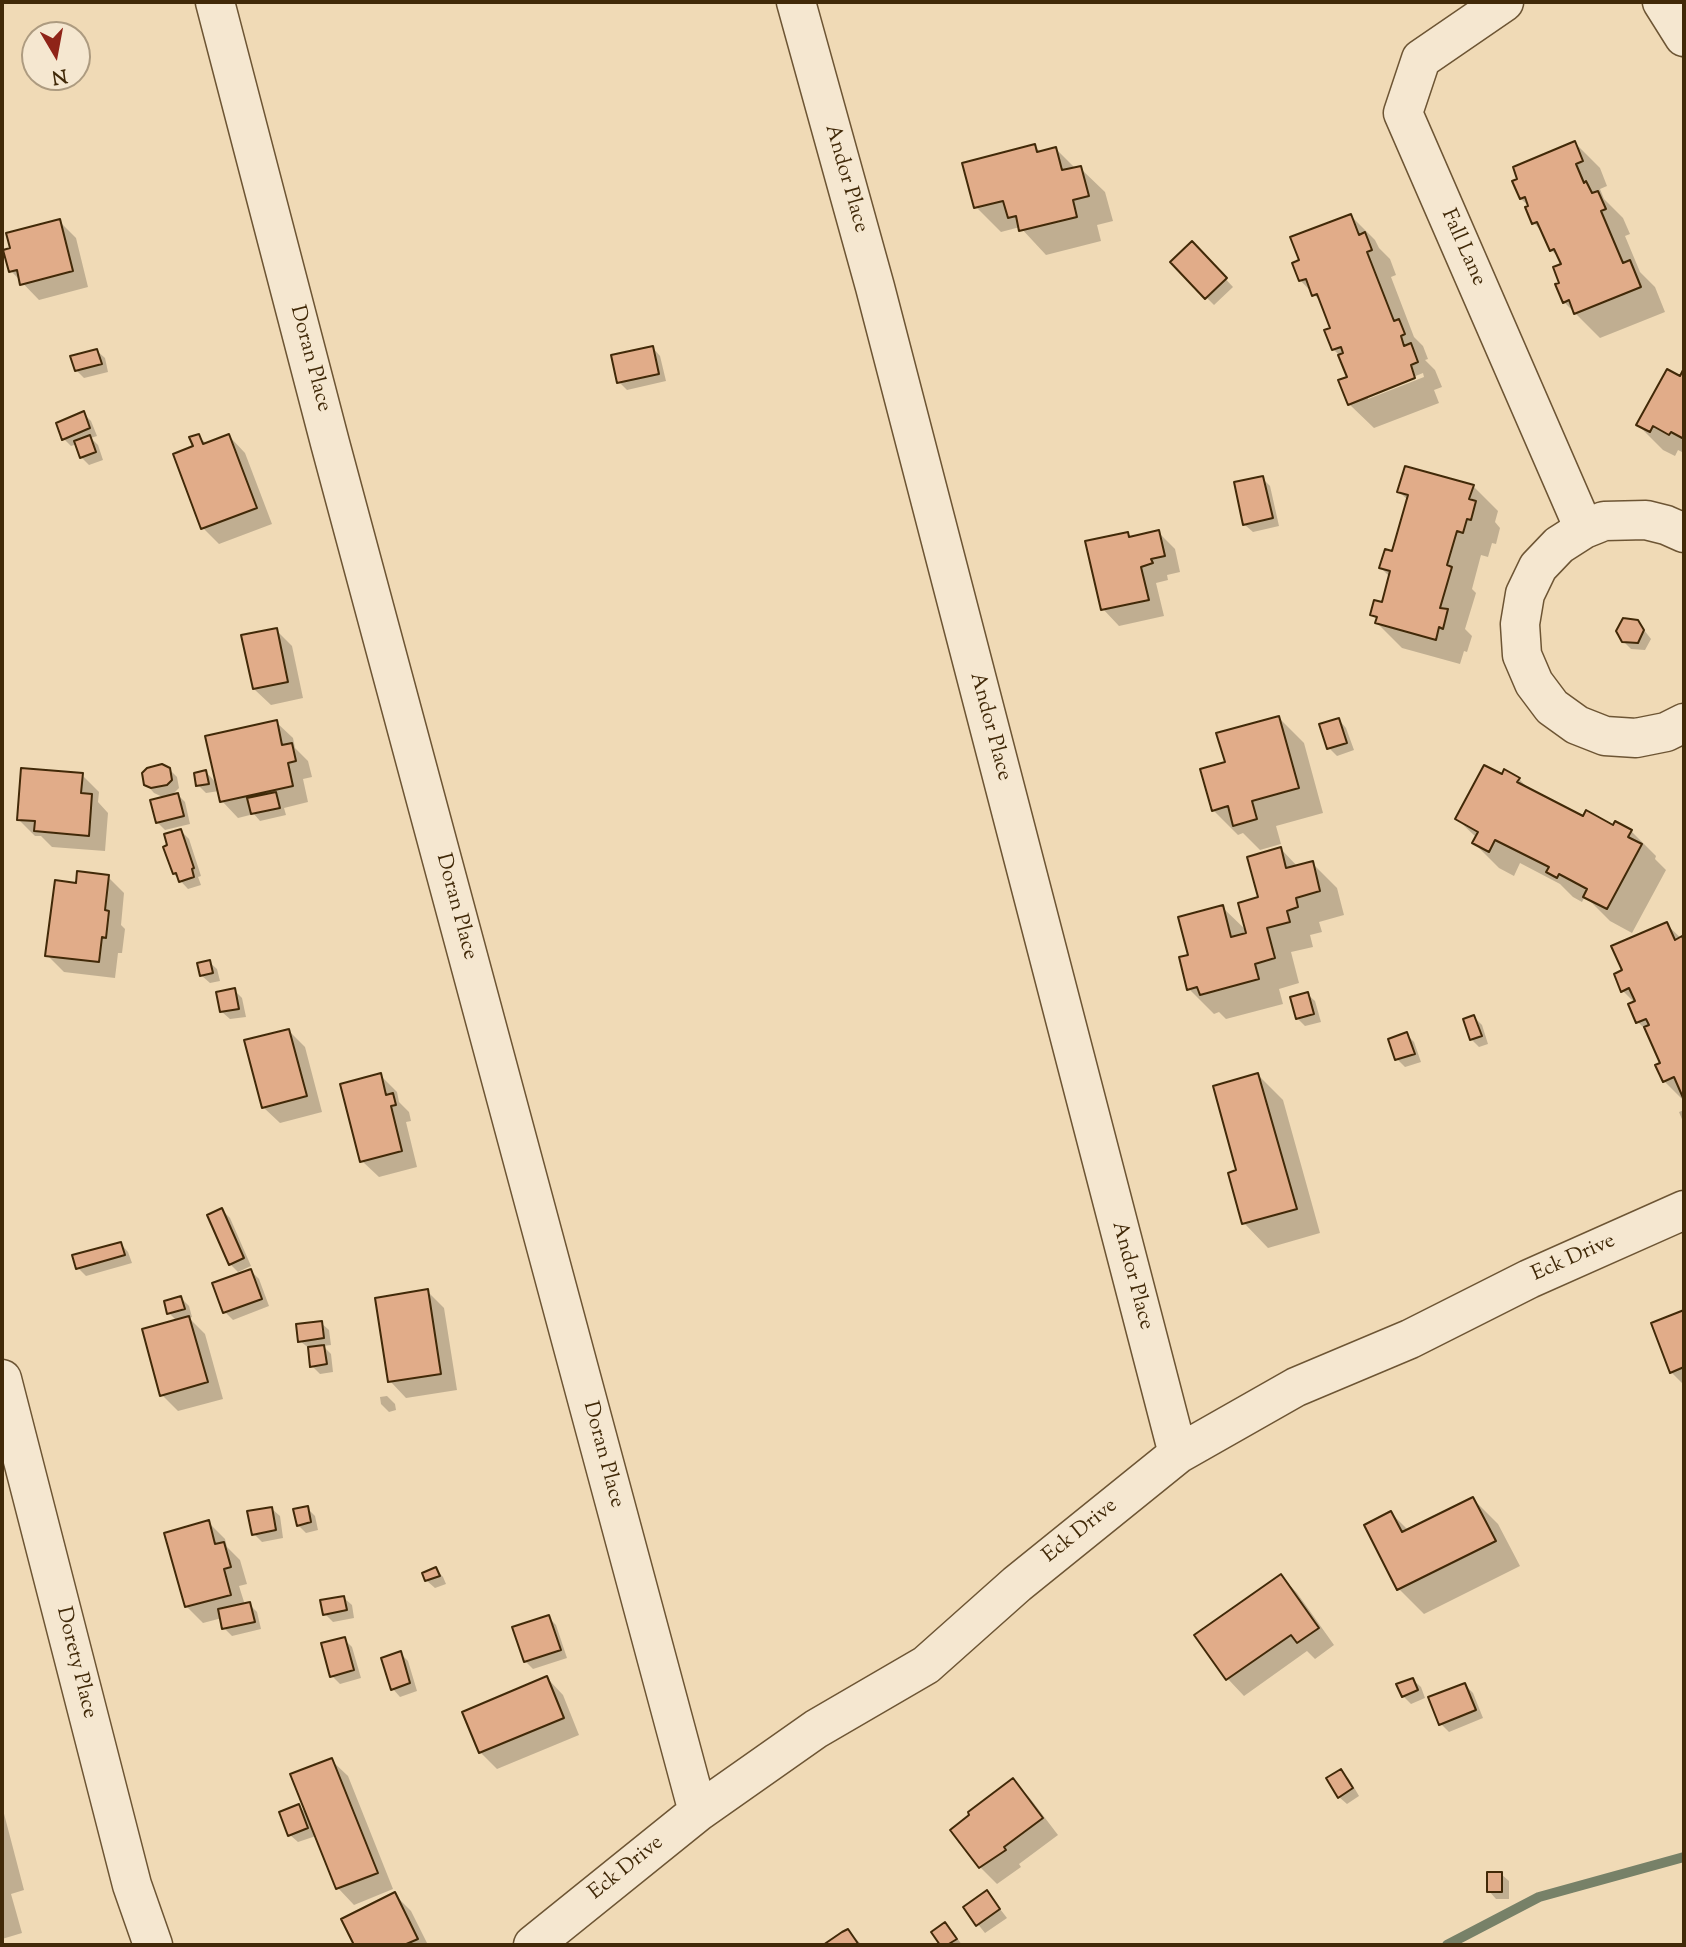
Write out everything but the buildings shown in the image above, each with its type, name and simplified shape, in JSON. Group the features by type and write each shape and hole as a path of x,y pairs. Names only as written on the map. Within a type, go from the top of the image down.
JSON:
{"street":[{"name":"Doran Place","path":"215,2 698,1812"},
{"name":"Andor Place","path":"796,2 878,301 1178,1454"},
{"name":"Fall Lane","path":"1504,2 1421,59 1404,113 1584,529"},
{"path":"1662,2 1684,37"},
{"path":"1681,734 1666,732 1636,738 1605,736 1577,725 1552,707 1534,683 1522,655 1520,624 1525,594 1538,567 1559,545 1584,529 1604,522 1646,520 1684,533"},
{"name":"Eck Drive","path":"533,1945 698,1812 816,1729 926,1665 1017,1584 1178,1454 1296,1387 1410,1339 1529,1279 1684,1210"},
{"name":"Dorety Place","path":"2,1379 132,1885 153,1945"}],"waterway":[{"path":"1447,1945 1539,1897 1684,1857"}]}
